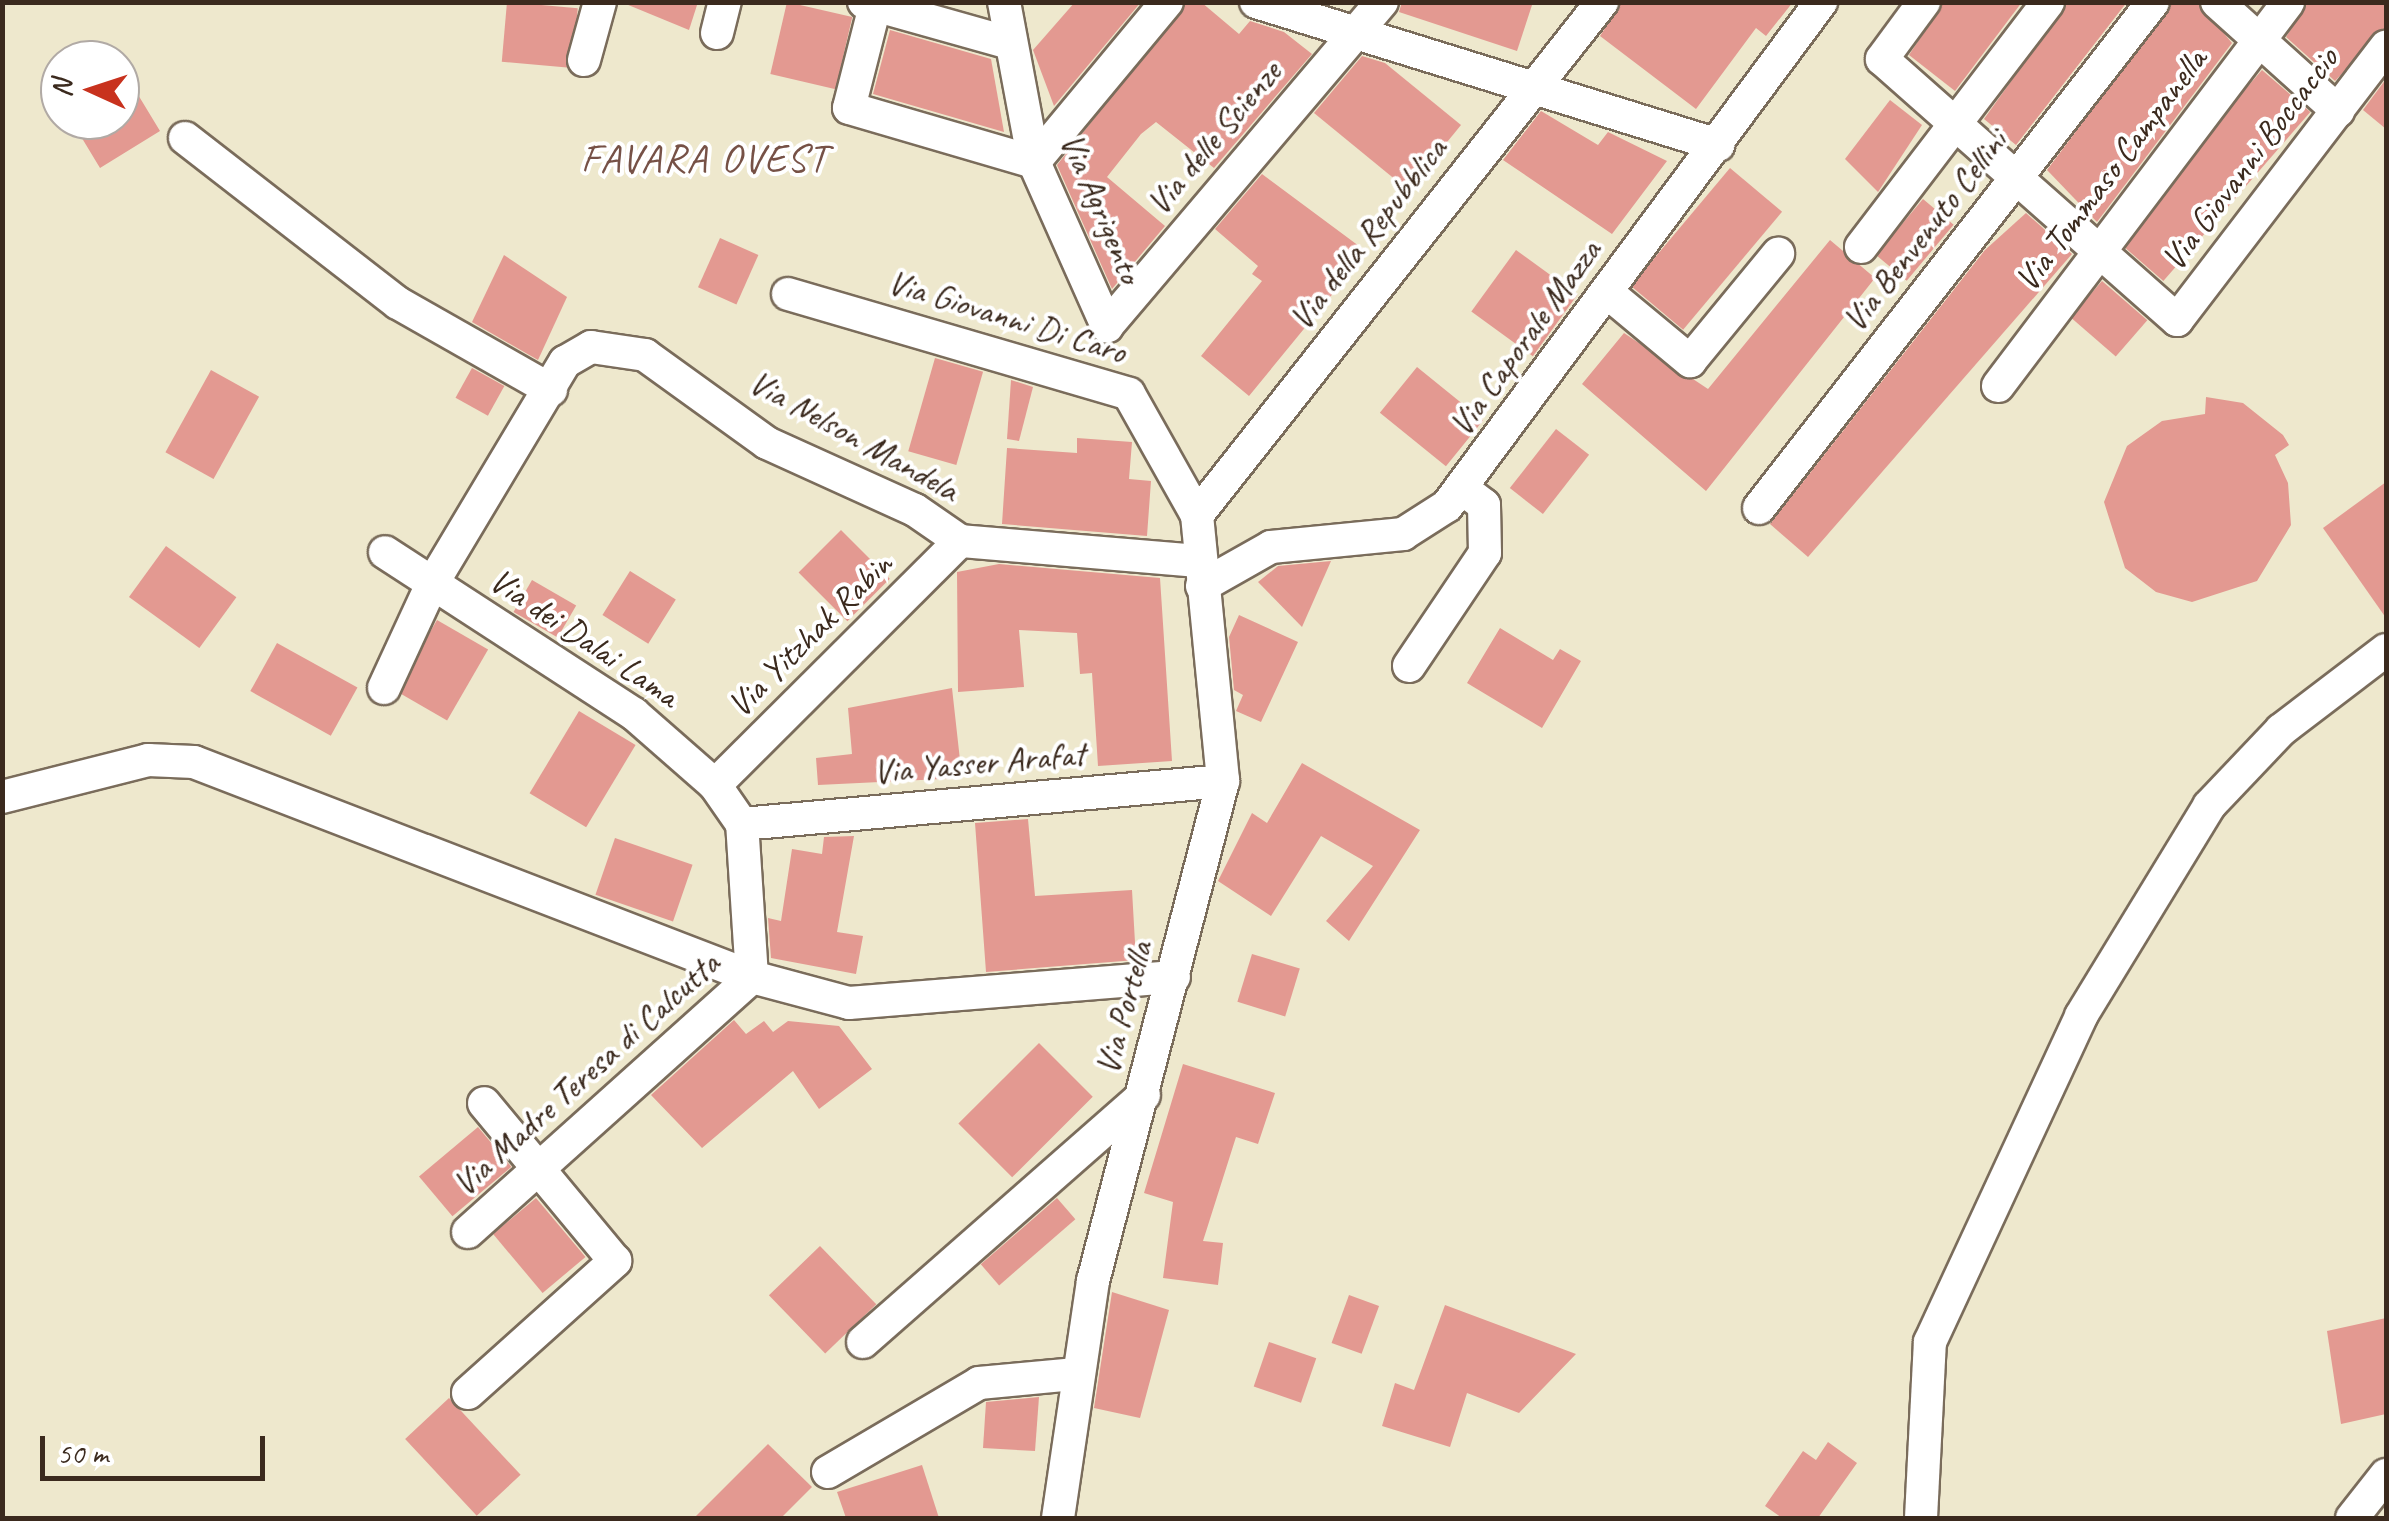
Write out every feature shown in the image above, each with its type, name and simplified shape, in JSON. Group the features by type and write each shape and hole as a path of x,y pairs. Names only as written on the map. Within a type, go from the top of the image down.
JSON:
{"street":[{"path":"584,60 600,2"},
{"name":"Via Agrigento","path":"1004,2 1006,42 1034,162 1108,326"},
{"path":"1006,42 872,4 848,108 1034,162 1168,2"},
{"path":"1256,2 1718,145"},
{"name":"Via delle Scienze","path":"1108,326 1382,2"},
{"name":"Via della Repubblica","path":"1197,515 1602,2"},
{"name":"Via Caporale Mazza","path":"1201,573 1271,547 1403,534 1462,490 1821,2"},
{"path":"1924,2 1882,59 2099,252"},
{"path":"1861,248 2048,2"},
{"name":"Via Benvenuto Cellini","path":"1759,508 2153,2"},
{"path":"2217,2 2338,111"},
{"name":"Via Tommaso Campanella","path":"1998,386 2288,2"},
{"name":"Via Giovanni Boccaccio","path":"2099,252 2177,320 2386,47"},
{"path":"185,138 398,303 552,390"},
{"path":"1608,293 1690,361 1778,254"},
{"name":"Via Giovanni Di Caro","path":"788,294 1128,394 1197,515"},
{"name":"Via Nelson Mandela","path":"384,688 432,584 552,390 582,350 634,349 767,443 915,510 960,541 1201,573"},
{"path":"1409,666 1485,553 1484,504 1462,490"},
{"name":"Via Portella","path":"1058,1518 1074,1374 1223,782 1197,515"},
{"name":"Via Yitzhak Rabin","path":"715,785 960,541"},
{"name":"Via dei Dalai Lama","path":"385,552 634,714 715,785 742,824"},
{"path":"1922,1518 1934,1329 2013,1180 2081,1016 2209,806 2281,730 2386,650"},
{"path":"2,797 148,760 212,766 752,977 742,824"},
{"name":"Via Yasser Arafat","path":"742,824 1223,782"},
{"name":"Via Madre Teresa di Calcutta","path":"468,1232 752,977 849,1002 1174,978"},
{"path":"863,1342 1144,1094"},
{"path":"468,1393 615,1261 484,1102"},
{"path":"828,1472 979,1383 1074,1374"},
{"path":"2352,1518 2386,1474"}],"building":[{"path":"507,2 578,8 573,68 502,62"},
{"path":"621,2 698,2 689,30"},
{"path":"787,2 852,17 836,89 770,74"},
{"path":"1075,2 1141,2 1054,106 1033,50"},
{"path":"1187,2 1201,2 1239,34 1250,21 1284,32 1312,54 1214,168 1156,122 1141,134 1107,177 1165,226 1112,289 1057,165"},
{"path":"1402,2 1533,2 1517,51 1399,12"},
{"path":"1622,2 1793,2 1766,36 1756,28 1696,109 1600,36"},
{"path":"1944,2 2022,2 1955,91 1909,55"},
{"path":"2068,2 2127,2 2016,145 1984,119"},
{"path":"2173,2 2198,2 2232,43 2097,222 2047,170"},
{"path":"2308,2 2386,2 2386,27 2335,81 2286,37"},
{"path":"890,30 991,59 1004,132 873,94"},
{"path":"1362,56 1385,63 1461,125 1408,190 1314,113"},
{"path":"2262,70 2310,112 2163,281 2115,239"},
{"path":"2386,79 2386,129 2363,110"},
{"path":"140,98 160,131 100,168 83,140 140,140"},
{"path":"1890,100 1922,125 1878,192 1845,159"},
{"path":"1541,111 1598,145 1608,132 1667,161 1612,234 1503,160"},
{"path":"1730,168 1782,212 1683,330 1631,286"},
{"path":"1262,174 1367,252 1249,396 1201,356 1262,281 1252,274 1258,266 1215,229"},
{"path":"1923,199 1954,225 1907,281 1876,255"},
{"path":"2026,213 2072,254 1808,557 1770,524 1985,250"},
{"path":"720,238 758,255 736,304 698,287"},
{"path":"1830,240 1875,278 1706,491 1582,384 1624,333 1708,389"},
{"path":"1516,250 1577,295 1533,356 1471,311"},
{"path":"504,255 567,297 538,360 472,322"},
{"path":"2102,281 2147,320 2116,357 2071,317"},
{"path":"935,358 983,372 956,465 908,451"},
{"path":"1417,367 1483,420 1446,466 1380,413"},
{"path":"472,368 504,386 488,416 456,398"},
{"path":"211,370 259,397 214,479 165,452"},
{"path":"1011,380 1033,387 1019,441 1007,439"},
{"path":"2206,397 2243,403 2283,435 2289,445 2275,455 2288,483 2291,525 2257,581 2192,602 2156,592 2125,568 2104,502 2127,446 2162,421 2205,414"},
{"path":"1556,429 1589,455 1543,514 1510,488"},
{"path":"1077,438 1132,442 1129,479 1151,481 1147,536 1002,524 1007,448 1077,453"},
{"path":"2386,482 2386,618 2323,528"},
{"path":"841,530 890,579 847,621 799,572"},
{"path":"166,546 236,597 199,648 129,597"},
{"path":"1331,561 1302,627 1258,582 1278,566"},
{"path":"999,564 1160,578 1172,761 1098,766 1092,673 1080,674 1077,633 1019,630 1024,687 958,692 957,572"},
{"path":"630,571 676,600 648,644 602,615"},
{"path":"532,580 576,606 558,638 514,612"},
{"path":"1239,615 1298,642 1261,722 1236,711 1243,695 1234,690 1229,637"},
{"path":"437,620 488,650 447,721 396,691"},
{"path":"1500,628 1553,660 1560,649 1581,661 1542,728 1467,683"},
{"path":"277,643 357,688 331,736 250,691"},
{"path":"952,688 962,778 818,785 816,758 852,754 848,708"},
{"path":"579,711 636,745 586,827 530,793"},
{"path":"1302,763 1420,830 1349,941 1326,921 1373,866 1321,836 1271,916 1218,881 1252,813 1267,823"},
{"path":"1028,819 1035,896 1132,890 1136,960 986,972 975,823"},
{"path":"854,836 837,932 863,936 856,974 771,958 768,918 781,921 792,849 822,854 824,837"},
{"path":"615,838 693,865 673,921 595,895"},
{"path":"1252,954 1300,969 1285,1016 1237,1002"},
{"path":"734,1020 746,1034 764,1021 773,1032 788,1021 839,1026 872,1069 819,1109 793,1071 702,1148 651,1095"},
{"path":"1039,1043 1093,1097 1012,1177 958,1124"},
{"path":"1183,1064 1275,1093 1258,1144 1236,1137 1203,1241 1223,1243 1218,1285 1163,1278 1173,1202 1144,1193"},
{"path":"478,1127 511,1167 452,1216 419,1176"},
{"path":"536,1198 585,1257 543,1293 493,1234"},
{"path":"1057,1198 1075,1219 999,1285 981,1264"},
{"path":"820,1246 876,1304 825,1354 769,1295"},
{"path":"1112,1292 1169,1310 1140,1418 1094,1408"},
{"path":"1349,1295 1379,1306 1362,1354 1332,1343"},
{"path":"1445,1305 1576,1354 1519,1413 1467,1393 1450,1447 1382,1426 1395,1383 1414,1390"},
{"path":"2386,1318 2386,1414 2341,1424 2327,1331"},
{"path":"1269,1342 1316,1358 1301,1403 1254,1386"},
{"path":"1039,1397 1035,1451 983,1448 986,1402"},
{"path":"449,1398 521,1475 477,1516 405,1439"},
{"path":"1828,1442 1857,1463 1818,1518 1782,1518 1765,1506 1803,1451 1816,1460"},
{"path":"768,1444 812,1487 781,1518 694,1518"},
{"path":"922,1465 939,1518 846,1518 837,1492"}],"district":[{"name":"FAVARA OVEST","path":"705,158"}]}
